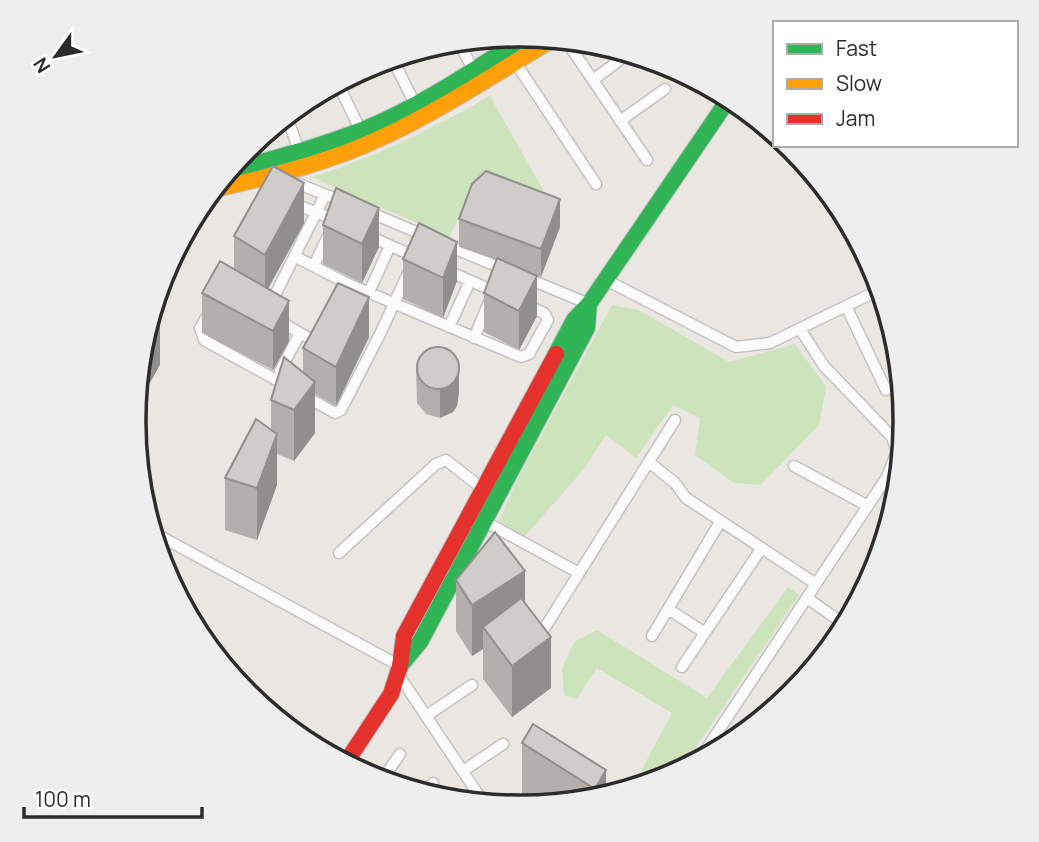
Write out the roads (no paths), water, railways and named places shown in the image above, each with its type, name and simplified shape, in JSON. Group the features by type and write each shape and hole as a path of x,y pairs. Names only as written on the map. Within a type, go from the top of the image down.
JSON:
{"street":[{"path":"252,160 300,153 361,131 474,71 509,47"},
{"path":"229,186 305,168 382,138 539,48"},
{"path":"463,51 474,71"},
{"path":"573,51 647,160"},
{"path":"593,80 619,61"},
{"path":"515,62 596,184"},
{"path":"397,68 415,104"},
{"path":"620,121 665,89"},
{"path":"342,92 361,131"},
{"path":"351,755 391,694 399,670 404,636 574,320 606,280 723,107"},
{"path":"290,126 300,153"},
{"path":"250,162 589,304"},
{"path":"265,314 326,194"},
{"path":"277,197 347,225 506,297"},
{"path":"314,265 347,225 345,202"},
{"path":"369,292 390,246"},
{"path":"296,257 346,283 521,357 529,354 548,320 544,313 519,302"},
{"path":"217,299 200,328 201,336 335,413 339,412 395,303 426,262"},
{"path":"606,280 736,347 771,344 870,293"},
{"path":"449,327 470,281"},
{"path":"341,296 346,283"},
{"path":"474,338 494,291"},
{"path":"399,670 420,642 587,328 589,304"},
{"path":"846,306 886,390"},
{"path":"255,308 319,344"},
{"path":"370,326 381,332"},
{"path":"800,329 824,366 892,438"},
{"path":"314,356 325,332"},
{"path":"276,380 299,333"},
{"path":"297,392 303,380"},
{"path":"544,629 675,420"},
{"path":"340,553 436,464 446,460 482,489"},
{"path":"649,462 675,483 686,498 816,584"},
{"path":"794,466 868,506"},
{"path":"711,742 868,506 888,482"},
{"path":"484,521 579,573"},
{"path":"652,636 720,522"},
{"path":"165,539 399,670 477,793"},
{"path":"682,667 761,549"},
{"path":"807,598 836,619"},
{"path":"668,609 705,634"},
{"path":"426,716 472,685"},
{"path":"463,771 503,744"},
{"path":"388,771 400,754"}]}
